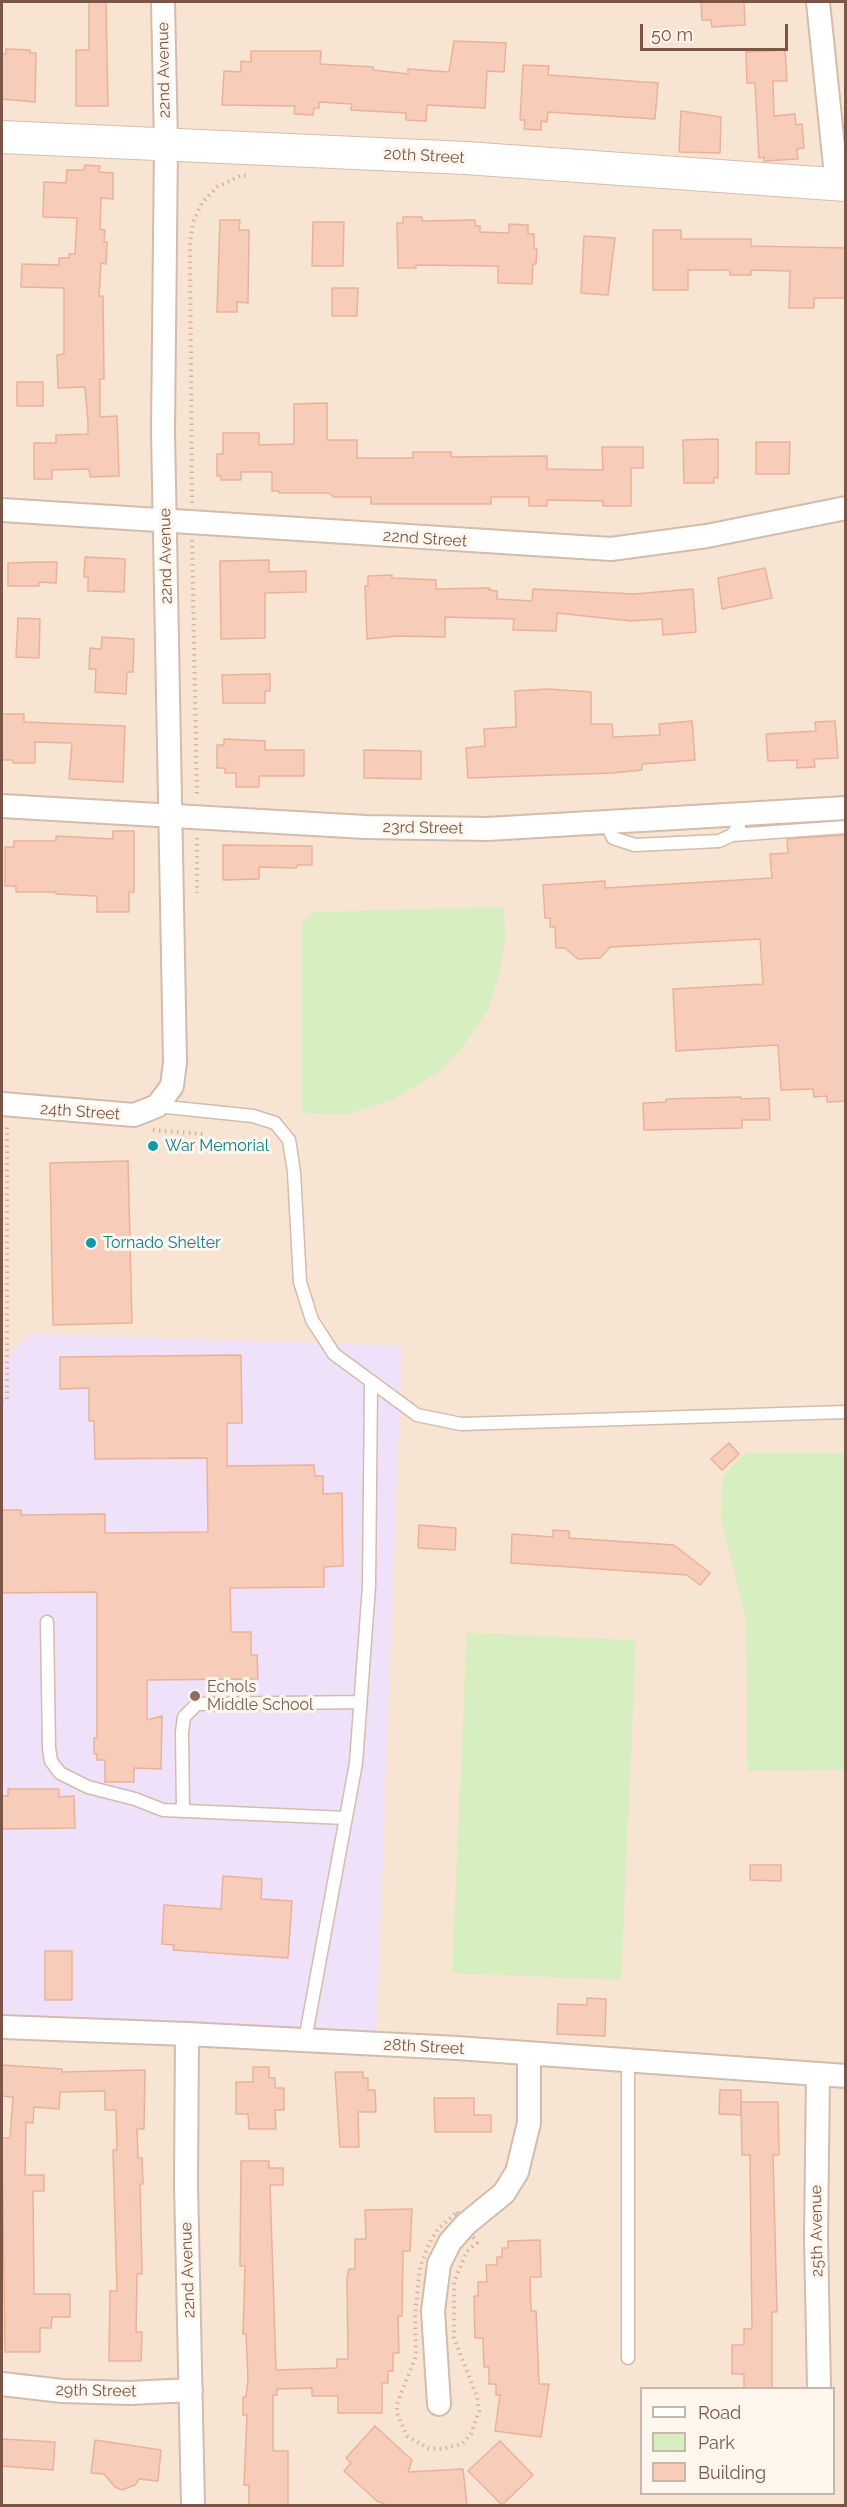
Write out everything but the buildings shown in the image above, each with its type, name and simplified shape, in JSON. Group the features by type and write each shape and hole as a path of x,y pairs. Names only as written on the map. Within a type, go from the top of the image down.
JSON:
{"street":[{"name":"22nd Avenue","path":"157,1106 172,1086 175,1062 165,521 166,144 163,2"},
{"path":"818,2 841,185"},
{"name":"20th Street","path":"2,137 466,158 841,185"},
{"name":"22nd Street","path":"2,510 611,549 707,536 846,508"},
{"name":"23rd Street","path":"2,806 365,827 487,829 607,824 735,825 846,808"},
{"name":"24th Street","path":"4,1111 134,1115 157,1106"},
{"name":"28th Street","path":"2,2027 305,2040 846,2076"},
{"name":"22nd Avenue","path":"187,2034 186,2174 194,2505"},
{"path":"439,2404 433,2311 440,2264 450,2242 466,2224 504,2193 517,2172 529,2123 529,2054"},
{"name":"25th Avenue","path":"818,2074 816,2237 819,2387"},
{"name":"29th Street","path":"2,2384 62,2391 130,2393 192,2391"}],"lane":[{"path":"735,825 846,827"},
{"path":"157,1106 252,1116 275,1123 289,1140 294,1172 300,1282 312,1320 334,1354 371,1384 417,1415 461,1424 846,1412"},
{"path":"305,2040 356,1762 369,1586 371,1384"},
{"path":"47,1622 51,1761 60,1773 88,1787 135,1799 163,1810 346,1818"},
{"path":"183,1811 182,1732 184,1717 197,1704 360,1702"},
{"path":"628,2062 628,2358"}],"path":[{"path":"198,806 192,523 190,241 193,222 202,203 217,187 240,176 259,174"},
{"path":"197,834 197,893"},
{"path":"2,1400 7,1400 4,1111"},
{"path":"146,1130 203,1134"}],"shaded area":[{"path":"2,2 845,2 845,2505 2,2506"},
{"name":"Echols Middle School","path":"29,1334 402,1346 376,2044 2,2027 2,1365"}],"green space":[{"path":"504,907 505,939 501,968 489,1008 464,1045 439,1072 394,1099 347,1114 302,1113 302,924 313,912"},
{"path":"746,1453 845,1453 845,1770 748,1771 746,1619 721,1518 723,1476"},
{"path":"467,1633 636,1640 621,1980 452,1973"}],"place":[{"name":"War Memorial","path":"153,1146"},
{"name":"Tornado Shelter","path":"91,1243"},
{"name":"Echols Middle School","path":"195,1696"}]}
